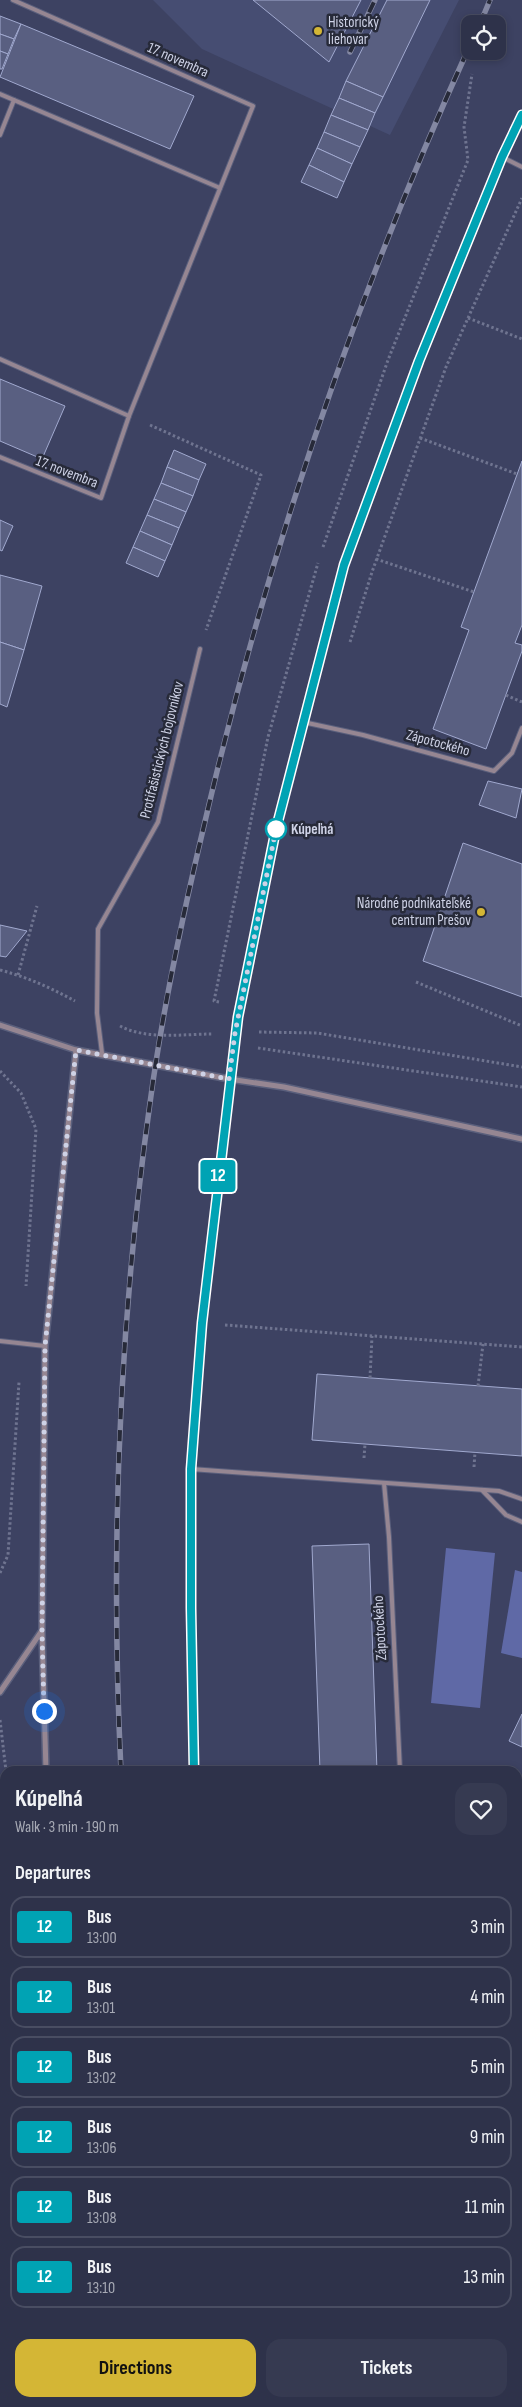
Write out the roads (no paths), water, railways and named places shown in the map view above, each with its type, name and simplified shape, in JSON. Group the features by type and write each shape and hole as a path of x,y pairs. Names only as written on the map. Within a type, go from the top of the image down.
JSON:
{"street":[{"path":"194,1766 191,1469 202,1323 235,1033 265,884 303,722 344,565 419,361 502,157 522,115"},
{"path":"0,1024 76,1050 102,1053 229,1079 284,1087 522,1139"},
{"path":"46,1766 42,1632 45,1346 76,1050"},
{"path":"0,1692 42,1632"}],"lane":[{"name":"17. novembra","path":"0,457 101,498 129,416 253,106 13,0"},
{"path":"0,94 220,188"},
{"path":"0,136 14,100"},
{"path":"502,157 522,167"},
{"path":"0,359 129,416"},
{"name":"Protifašistických bojovníkov","path":"102,1053 97,1013 98,929 158,822 200,649"},
{"name":"Zápotockého","path":"303,722 362,735 494,771 512,753 522,728"},
{"path":"0,1341 45,1346"},
{"path":"191,1469 499,1491 522,1499"},
{"name":"Zápotockého","path":"384,1483 389,1537 400,1766"},
{"path":"482,1490 506,1515 522,1522"}],"railway":[{"path":"350,52 375,0"},
{"path":"484,15 490,0"},
{"path":"121,1766 118,1687 117,1519 124,1352 139,1186 150,1103 161,1030 182,921 232,714 258,616 288,519 354,327 390,232 463,60"}],"place":[{"name":"Historický liehovar","path":"318,31"},
{"name":"Kúpeľná","path":"276,829"},
{"name":"Národné podnikateľské centrum Prešov","path":"481,912"}]}
